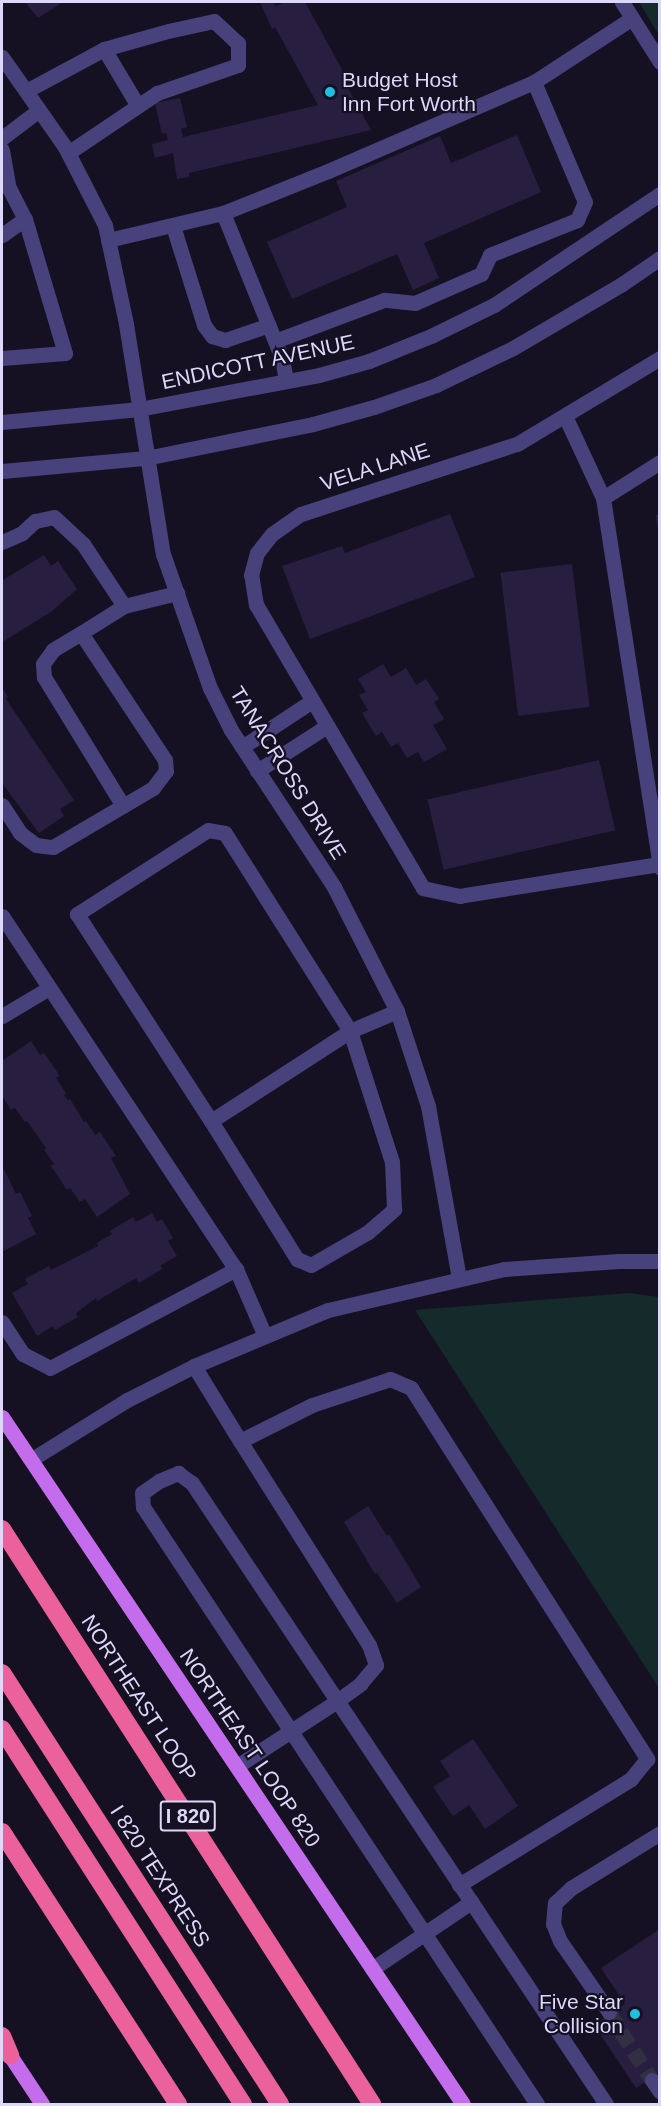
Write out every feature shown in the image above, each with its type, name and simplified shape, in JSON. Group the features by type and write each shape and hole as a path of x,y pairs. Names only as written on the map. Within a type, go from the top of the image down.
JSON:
{"highway":[{"name":"NORTHEAST LOOP","path":"2,1528 372,2104"},
{"name":"I 820 TEXPRESS","path":"2,1673 280,2104"},
{"path":"2,1729 243,2104"},
{"path":"2,1832 178,2104"},
{"path":"2,2036 6,2049"}],"main road":[{"name":"NORTHEAST LOOP 820","path":"2,1417 463,2104"},
{"path":"6,2049 42,2104"}],"street":[{"path":"622,2 660,62"},
{"path":"108,240 224,213 328,171 534,82 632,18"},
{"path":"26,91 104,49 214,21 238,43 238,65 157,93 68,153"},
{"path":"104,49 138,106"},
{"name":"TANACROSS DRIVE","path":"2,57 68,153 105,225 126,324 146,458 164,554 177,593 210,688 242,747 334,887 397,1011 428,1107 459,1278"},
{"path":"275,341 384,300 416,303 481,274 490,255 577,220 585,202 534,82"},
{"path":"2,138 39,110"},
{"path":"2,150 9,188 25,219 65,353 2,358"},
{"name":"ENDICOTT AVENUE","path":"2,422 138,409 286,381 369,361 430,336 483,310 598,238 660,194"},
{"path":"224,213 275,341 286,381"},
{"path":"2,235 25,219"},
{"path":"173,226 204,325 212,336 225,340 269,325"},
{"path":"2,471 146,458 313,424 374,407 435,386 513,348 622,284 660,258"},
{"name":"VELA LANE","path":"659,866 460,896 423,888 256,605 251,575 257,553 272,534 301,514 517,444 660,358"},
{"path":"565,416 603,498 659,866"},
{"path":"603,498 660,462"},
{"path":"2,542 35,521 54,517 82,544 124,606"},
{"path":"123,806 44,677 43,664 53,650 124,606 177,593"},
{"path":"2,805 20,833 36,845 53,848 153,788 166,771 165,760 81,633"},
{"path":"242,747 312,701"},
{"path":"258,771 327,726"},
{"path":"208,830 225,833 350,1031 392,1162 394,1209 368,1232 311,1265 297,1259 211,1121 77,914 208,830"},
{"path":"2,916 236,1269 265,1336"},
{"path":"2,1016 50,988"},
{"path":"211,1121 350,1031 397,1011"},
{"path":"32,1459 127,1400 194,1366 328,1310 504,1269 619,1261 660,1261"},
{"path":"2,1322 23,1354 50,1368 236,1269"},
{"path":"194,1366 369,1645 376,1665 360,1684 337,1701 237,1766"},
{"path":"240,1441 312,1404 390,1379 411,1388 647,1759 631,1779 459,1884"},
{"path":"537,2104 143,1507 142,1493 159,1481 178,1473 192,1483 606,2104"},
{"path":"609,2012 560,1941 553,1924 555,1903 571,1888 660,1833"},
{"path":"372,1969 471,1902"}],"green space":[{"path":"639,2 659,2 659,34 654,27"},
{"path":"629,1293 659,1297 659,1688 415,1310"}],"building":[{"path":"25,2 63,2 38,18"},
{"name":"Budget Host Inn Fort Worth","path":"260,2 273,2 276,6 285,2 305,2 350,84 347,86 371,130 189,173 189,177 177,179 173,153 155,158 152,144 168,140 166,133 162,134 155,103 180,98 187,127 181,129 183,137 318,105 275,27 272,29"},
{"path":"517,135 541,192 424,243 439,278 413,290 397,254 292,299 267,242 347,207 336,181 440,136 451,163"},
{"path":"450,514 475,577 310,639 282,566 342,546 345,553"},
{"path":"656,515 660,515 660,529 658,529"},
{"path":"44,555 51,566 58,561 77,589 51,612 2,642 3,580"},
{"path":"572,564 590,707 518,716 501,573"},
{"path":"383,664 391,677 406,668 416,685 426,679 439,699 434,702 444,719 433,725 447,749 424,762 418,752 407,758 398,743 391,747 382,732 376,736 362,713 368,710 359,695 366,692 358,679"},
{"path":"2,687 8,697 6,699 74,800 60,809 64,816 39,833 2,783"},
{"path":"599,760 615,830 444,870 428,800"},
{"path":"31,1041 40,1055 44,1053 60,1076 56,1078 66,1093 64,1095 68,1100 70,1099 95,1135 100,1132 116,1156 111,1158 130,1194 97,1217 85,1199 80,1202 70,1188 67,1190 51,1166 54,1164 44,1150 46,1148 27,1121 25,1122 15,1108 11,1110 2,1096 2,1061"},
{"path":"2,1165 16,1194 20,1192 32,1216 28,1218 36,1234 2,1252"},
{"path":"152,1213 157,1222 162,1219 173,1238 168,1241 177,1256 161,1265 162,1269 139,1283 136,1278 97,1301 96,1298 76,1313 78,1317 55,1330 53,1326 37,1336 12,1293 28,1284 25,1279 49,1266 51,1270 98,1246 97,1243 112,1234 110,1231 133,1217 136,1222"},
{"path":"368,1506 387,1536 389,1534 421,1587 397,1603 377,1573 375,1574 344,1522"},
{"path":"473,1739 518,1806 485,1829 469,1805 453,1816 433,1787 450,1776 440,1761"},
{"name":"Five Star Collision","path":"660,1929 660,2072 636,2088 594,2025 625,2004 601,1968"}],"tunnel":[{"path":"609,2012 652,2080"}],"place":[{"name":"Budget Host Inn Fort Worth","path":"330,92"},
{"name":"Five Star Collision","path":"635,2014"}]}
